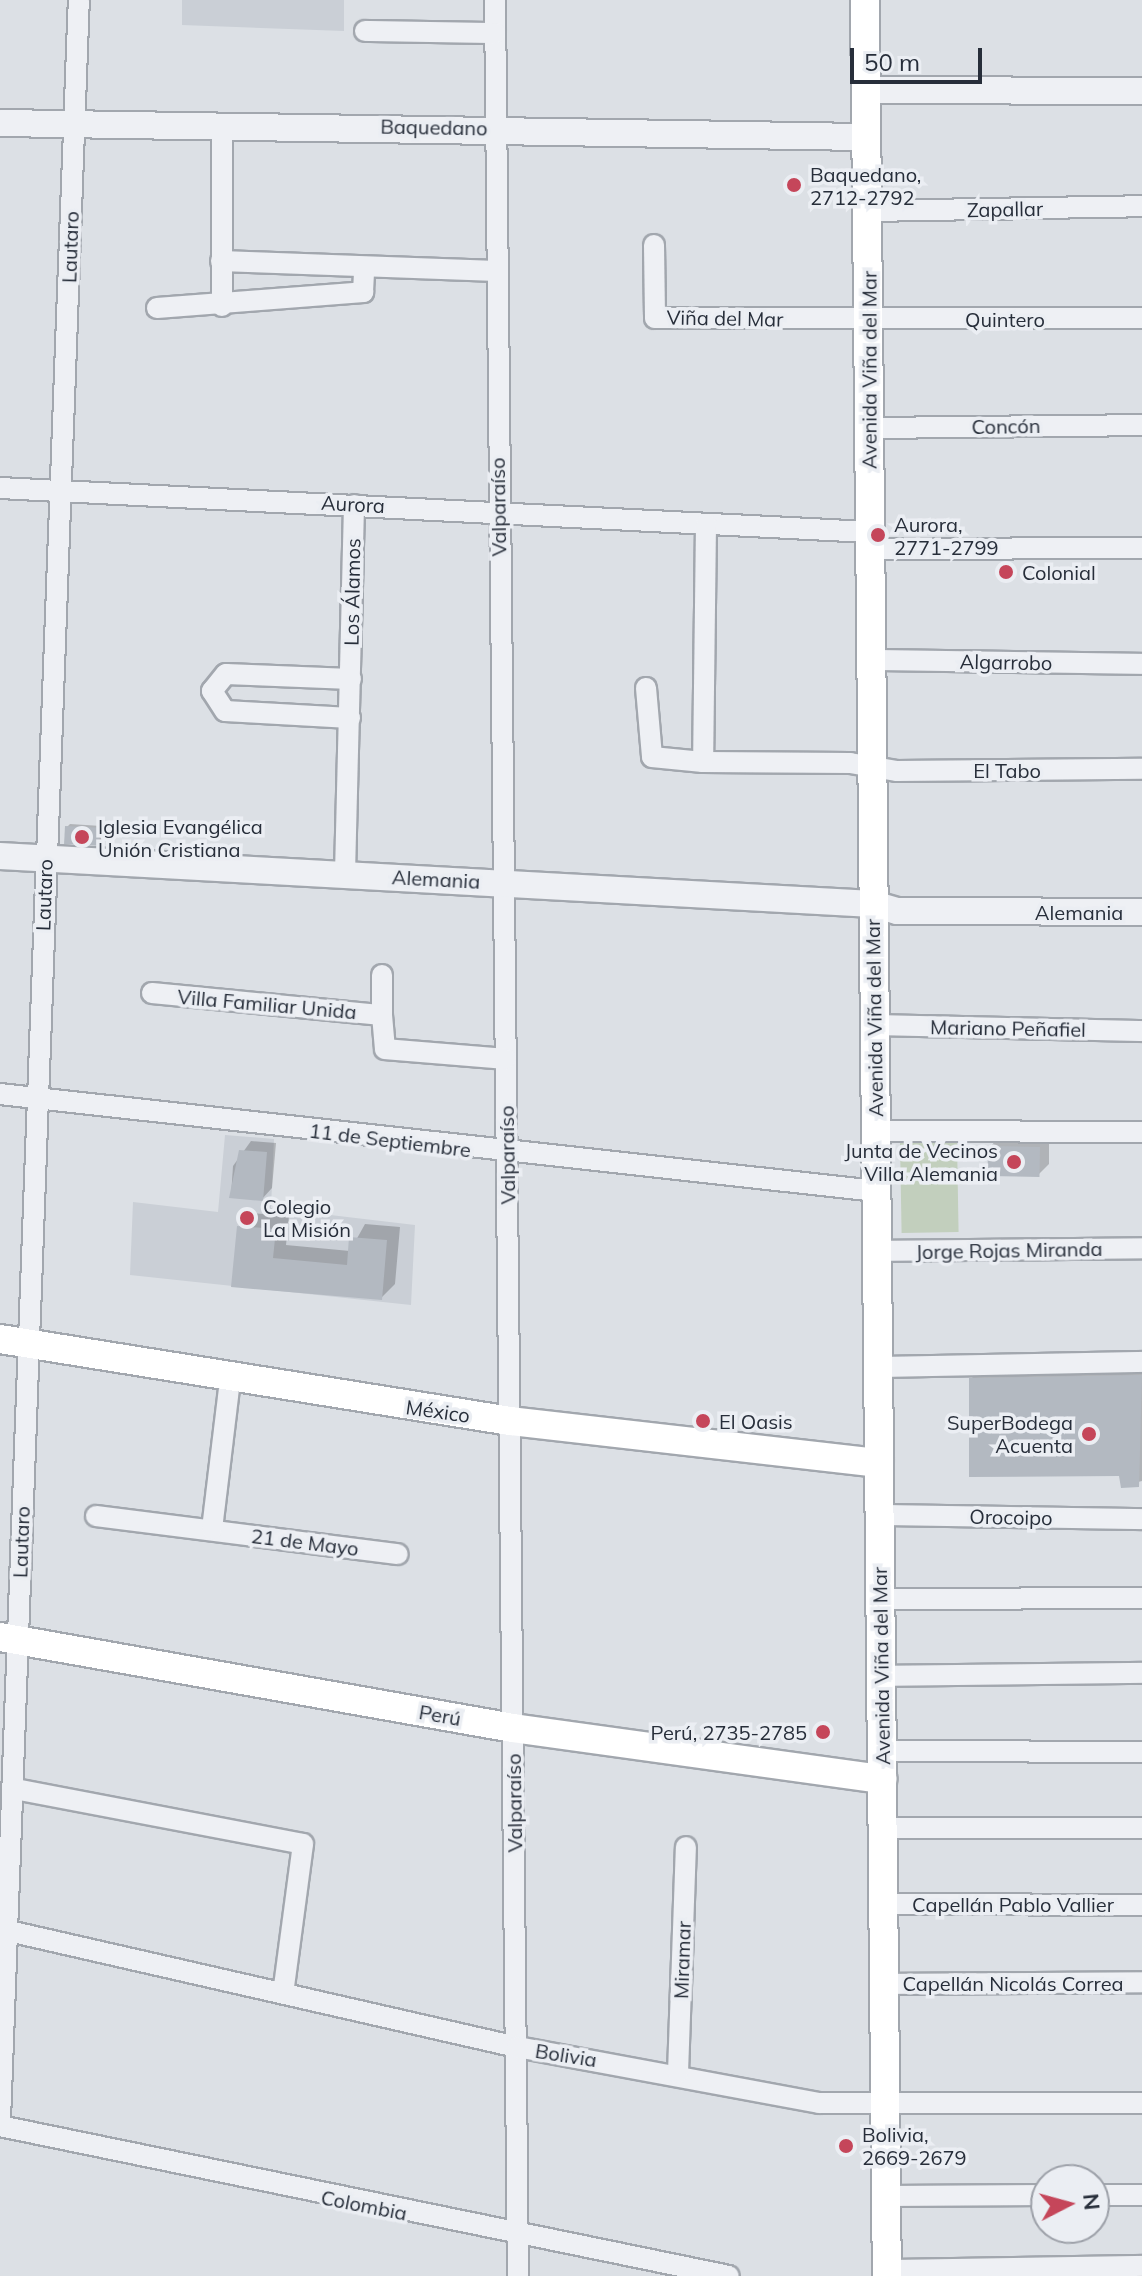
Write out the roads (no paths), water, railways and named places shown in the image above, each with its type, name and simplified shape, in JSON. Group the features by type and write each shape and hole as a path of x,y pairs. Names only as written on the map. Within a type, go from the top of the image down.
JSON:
{"main road":[{"name":"Avenida Viña del Mar","path":"865,0 887,2273"},
{"name":"México","path":"14,1341 230,1381 510,1421 879,1463"},
{"name":"Perú","path":"9,1638 513,1728 882,1779"}],"street":[{"name":"Lautaro","path":"0,2120 6,1931 15,1789 9,1638 14,1341 37,1098 79,0"},
{"name":"Valparaíso","path":"495,0 518,2276"},
{"path":"365,31 495,33"},
{"path":"867,90 1142,91"},
{"name":"Baquedano","path":"0,123 497,128 867,137"},
{"path":"222,125 222,306"},
{"name":"Zapallar","path":"868,211 1142,206"},
{"name":"Viña del Mar","path":"654,245 655,318 868,320"},
{"path":"221,261 364,270 497,271"},
{"path":"157,308 222,306 363,292 364,270"},
{"name":"Quintero","path":"868,320 1142,318"},
{"name":"Concón","path":"869,428 1142,425"},
{"name":"Aurora","path":"0,488 498,511 706,524 870,541 1142,548"},
{"name":"Los Álamos","path":"345,874 354,505"},
{"path":"703,762 706,524"},
{"name":"Algarrobo","path":"871,660 1142,664"},
{"path":"350,718 225,711 212,691 226,674 351,679"},
{"path":"646,688 652,757 703,762 871,767"},
{"name":"El Tabo","path":"871,767 1142,769"},
{"name":"Alemania","path":"0,856 873,904 908,912 1142,912"},
{"name":"Alemania","path":"873,904 909,897 1142,894"},
{"name":"Villa Familiar Unida","path":"382,975 385,1049 506,1059"},
{"name":"Villa Familiar Unida","path":"152,993 382,1015"},
{"name":"Mariano Peñafiel","path":"874,1025 1142,1031"},
{"name":"11 de Septiembre","path":"0,1094 507,1154 876,1191"},
{"path":"875,1131 1142,1132"},
{"name":"Jorge Rojas Miranda","path":"876,1251 1142,1248"},
{"path":"878,1367 1142,1362"},
{"path":"212,1529 230,1381"},
{"name":"Orocoipo","path":"879,1515 1142,1519"},
{"name":"21 de Mayo","path":"96,1516 398,1554"},
{"path":"880,1599 1142,1598"},
{"path":"881,1676 1142,1673"},
{"path":"882,1751 1142,1752"},
{"path":"15,1789 303,1844 283,1993"},
{"path":"883,1828 1142,1828"},
{"name":"Miramar","path":"678,2073 686,1847"},
{"name":"Capellán Pablo Vallier","path":"883,1904 1142,1905"},
{"name":"Bolivia","path":"6,1931 517,2047 678,2073 819,2103 885,2106 1142,2103"},
{"name":"Capellán Nicolás Correa","path":"884,1984 1142,1982"},
{"name":"Colombia","path":"0,2126 729,2276"},
{"path":"887,2196 1030,2195"},
{"path":"1110,2195 1142,2195"},
{"path":"887,2273 1142,2266"}],"place":[{"name":"Baquedano, 2712-2792","path":"794,185"},
{"name":"Aurora, 2771-2799","path":"878,535"},
{"name":"Colonial","path":"1006,572"},
{"name":"Iglesia Evangélica Unión Cristiana","path":"82,837"},
{"name":"Junta de Vecinos Villa Alemania","path":"1014,1162"},
{"name":"Colegio La Misión","path":"247,1218"},
{"name":"El Oasis","path":"703,1421"},
{"name":"SuperBodega Acuenta","path":"1089,1434"},
{"name":"Perú, 2735-2785","path":"823,1732"},
{"name":"Bolivia, 2669-2679","path":"846,2146"}]}
